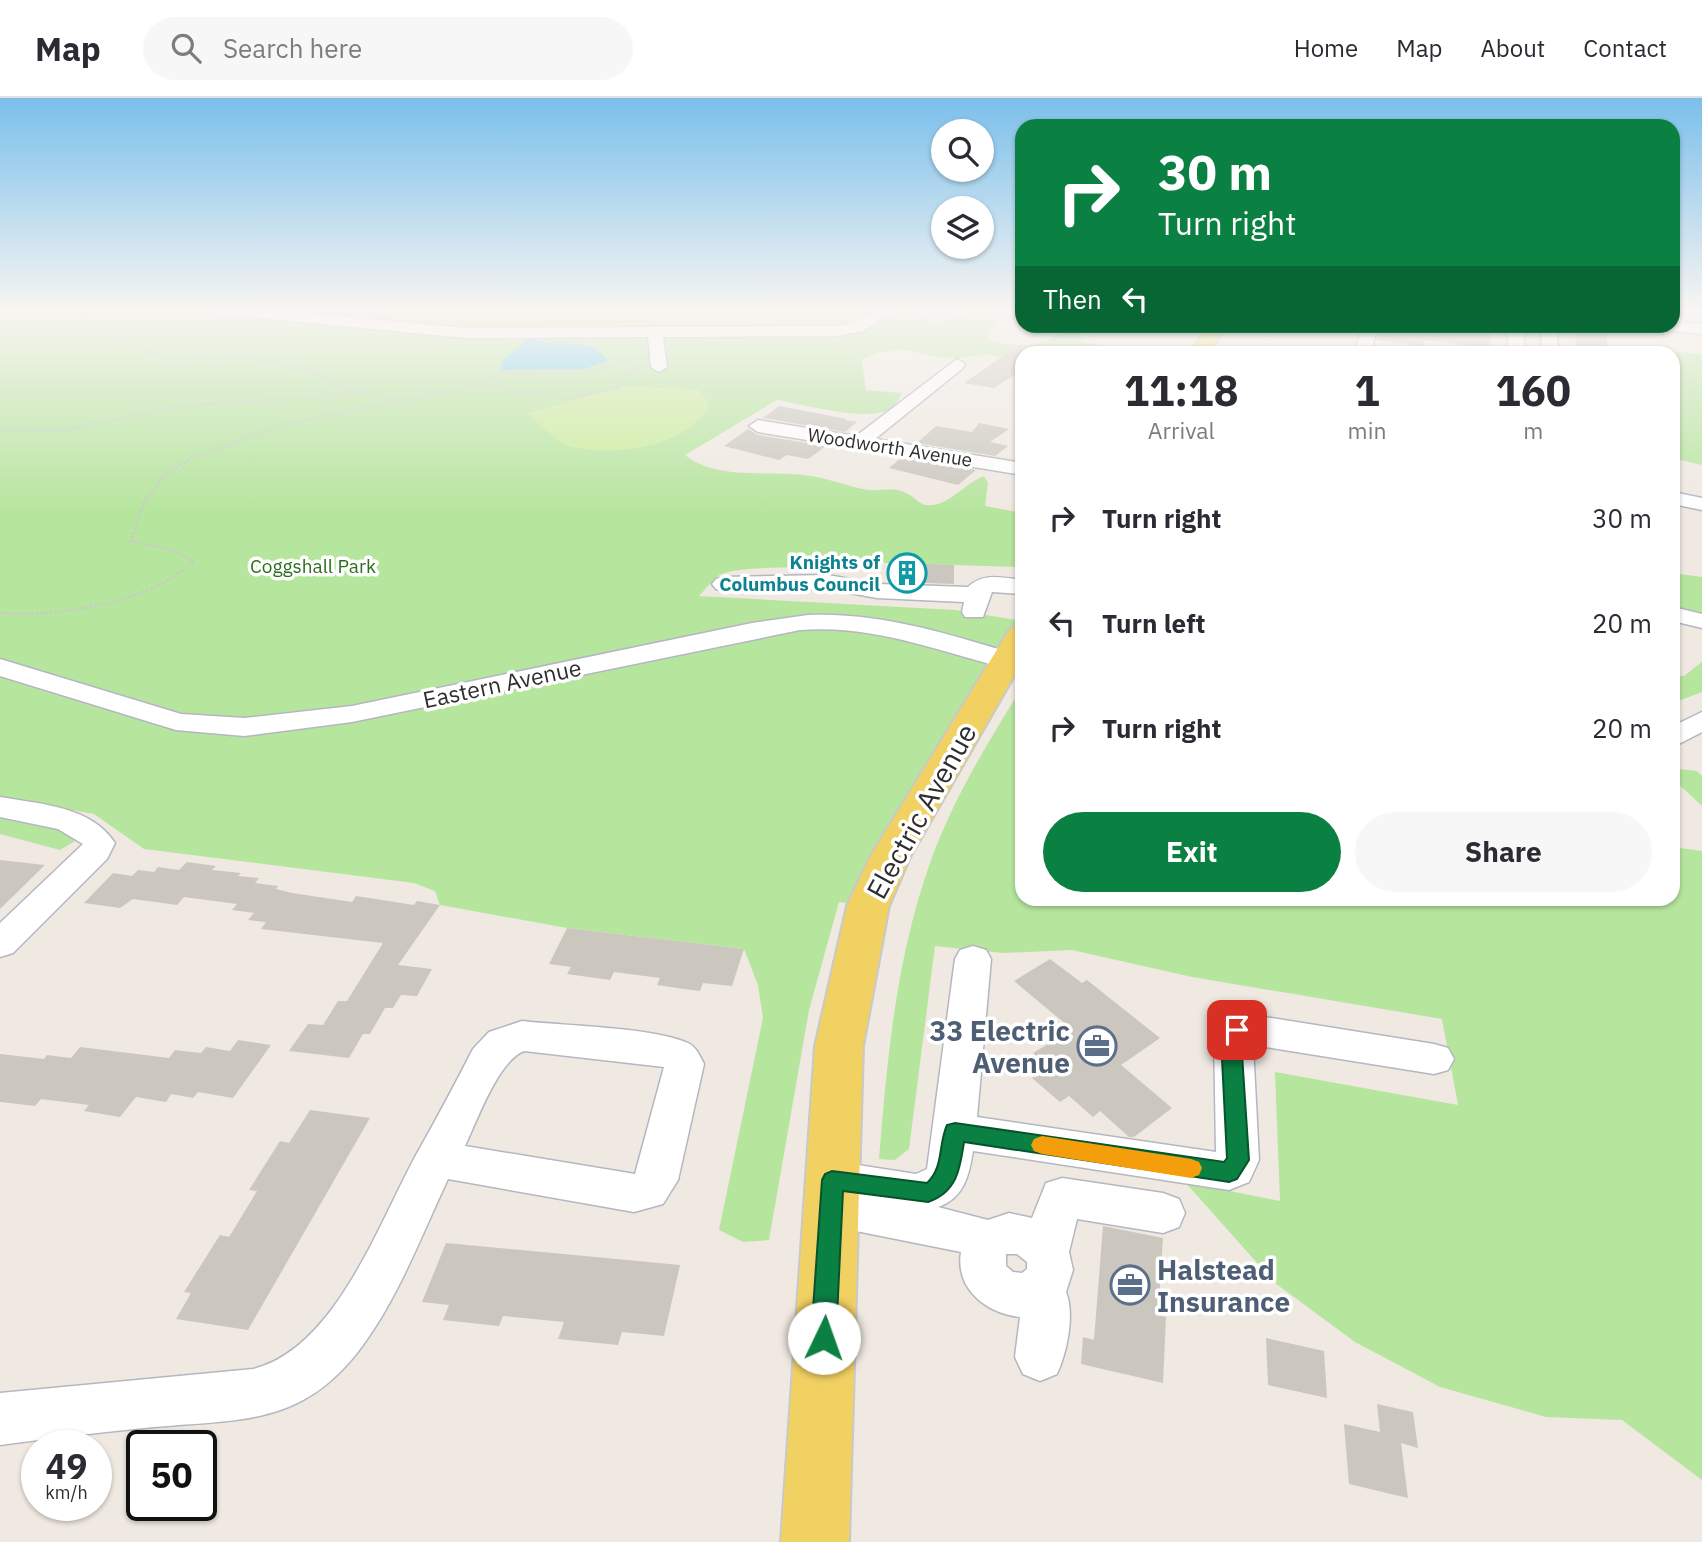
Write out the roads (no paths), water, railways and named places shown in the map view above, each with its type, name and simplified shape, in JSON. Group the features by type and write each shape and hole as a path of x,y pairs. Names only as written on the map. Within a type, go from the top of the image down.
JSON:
{"main road":[{"name":"Electric Avenue","path":"815,1542 839,1046 868,906 890,856 1014,648"}],"street":[{"path":"860,442 940,377"},
{"name":"Woodworth Avenue","path":"758,426 1015,468"},
{"path":"1680,499 1702,504"},
{"path":"724,584 828,582 974,610"},
{"path":"957,645 981,588 991,583 1015,586"},
{"path":"1680,616 1702,621"},
{"name":"Eastern Avenue","path":"0,667 176,722 224,728 352,714 751,631 813,622 870,625 909,631 957,645 1014,648"},
{"path":"1680,734 1702,720"},
{"path":"0,807 63,820 86,830 99,843 95,852 0,944"},
{"path":"832,1194 928,1193 937,1189 948,1174 973,959"},
{"path":"955,1131 1229,1172 1238,1160 1231,1039 1233,1032 1237,1030 1434,1059"},
{"path":"0,1419 261,1392 287,1382 323,1355 346,1332 364,1303 436,1159 487,1059 503,1043 516,1037 662,1051 677,1055 684,1064 656,1180 648,1191 634,1193 436,1159"},
{"path":"832,1194 969,1233 988,1243 981,1257 982,1268 995,1288 1018,1297 1044,1270"},
{"path":"1040,1357 1046,1302 1044,1270 1056,1206 1062,1197 1163,1213"}],"place":[{"name":"Knights of Columbus Council","path":"907,573"},
{"name":"33 Electric Avenue","path":"1097,1046"},
{"name":"Halstead Insurance","path":"1130,1285"}],"park label":[{"name":"Coggshall Park","path":"313,566"}]}
